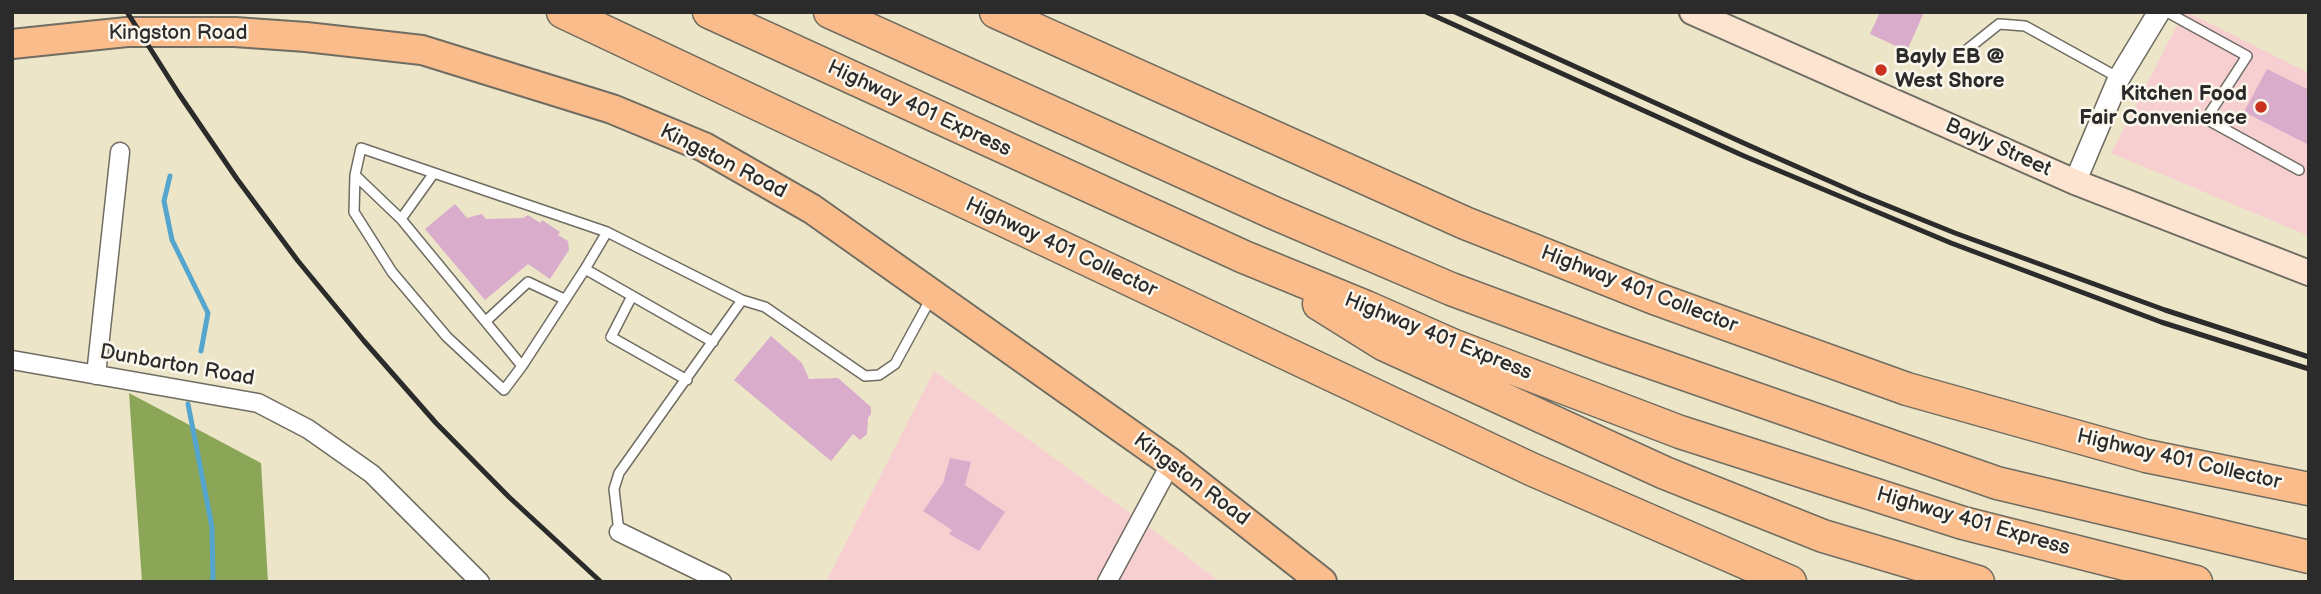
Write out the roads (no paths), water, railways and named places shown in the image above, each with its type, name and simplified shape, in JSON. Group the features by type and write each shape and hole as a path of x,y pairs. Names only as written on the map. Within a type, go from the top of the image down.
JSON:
{"highway":[{"name":"Highway 401 Collector","path":"564,12 1531,469 1790,582"},
{"name":"Highway 401 Express","path":"709,12 1244,257 1452,345 1679,432 1963,523 2196,582"},
{"path":"830,12 1273,213 1451,289 1610,348 1997,482 2309,557"},
{"name":"Highway 401 Collector","path":"996,12 1465,223 1654,298 1907,389 2146,456 2309,489"},
{"path":"1244,257 1384,344 1665,473 1823,536 1978,582"}],"main road":[{"name":"Bayly Street","path":"1692,12 2075,181 2309,273"},
{"name":"Kingston Road","path":"12,44 127,32 235,32 306,37 422,50 612,109 704,147 813,209 1171,463 1322,582"}],"street":[{"path":"2075,181 2119,78 2159,12"},
{"path":"96,375 120,152"},
{"name":"Dunbarton Road","path":"12,360 258,403 308,429 372,474 480,582"},
{"path":"1107,582 1171,463"},
{"path":"620,532 722,582"}],"lane":[{"path":"2166,12 2247,56 2206,120 2298,170"},
{"path":"1964,52 1999,24 2025,26 2119,78"},
{"path":"607,232 522,366 503,390 447,337 392,272 354,212 355,175 361,148 607,232 742,300 765,307 865,376 879,375 895,364 933,294"},
{"path":"401,219 434,173"},
{"path":"355,175 401,219 522,366"},
{"path":"585,269 713,342"},
{"path":"486,321 528,282 564,299"},
{"path":"632,296 611,337 687,380"},
{"path":"620,532 614,489 619,473 742,300"}],"waterway":[{"path":"170,176 164,201 172,240 208,313 201,351"},
{"path":"188,404 212,527 213,582"}],"railway":[{"path":"127,12 237,179 298,261 364,341 436,423 509,497 601,582"},
{"path":"1426,12 1744,156 1951,243 2161,322 2309,369"},
{"path":"1455,12 1861,195 1955,233 2165,310 2309,357"}],"place":[{"name":"Bayly EB @ West Shore","path":"1881,70"},
{"name":"Kitchen Food Fair Convenience","path":"2261,107"}]}
